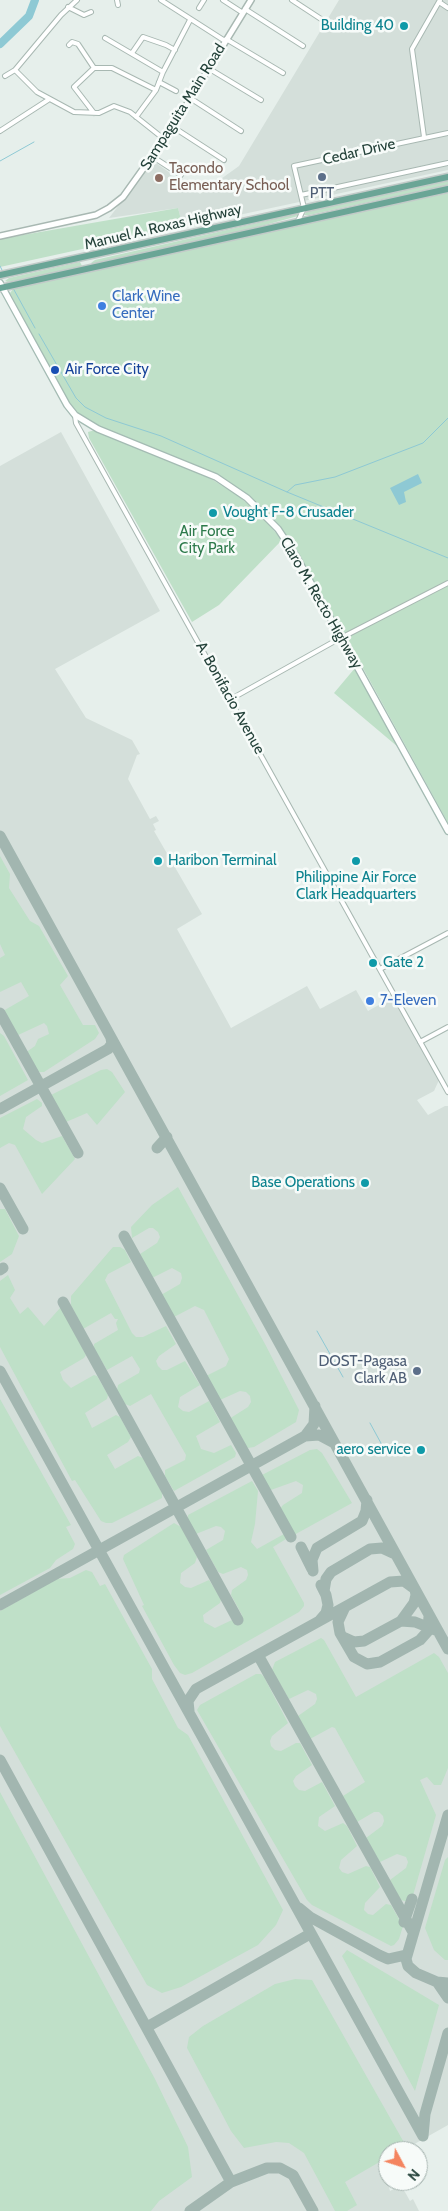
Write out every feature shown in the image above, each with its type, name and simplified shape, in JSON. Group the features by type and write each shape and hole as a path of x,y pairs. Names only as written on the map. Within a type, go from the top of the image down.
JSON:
{"main road":[{"name":"Manuel A. Roxas Highway","path":"0,275 448,177"},
{"name":"Manuel A. Roxas Highway","path":"1,286 448,189"},
{"path":"86,256 90,268"},
{"name":"A. Bonifacio Avenue","path":"1,286 67,405 75,415"},
{"name":"A. Bonifacio Avenue","path":"0,295 12,306"},
{"name":"Claro M. Recto Highway","path":"75,415 98,428 207,473 247,498 267,517 285,538 448,830"}],"street":[{"path":"5,76 16,70 68,7 76,0"},
{"path":"161,0 190,20 283,72"},
{"path":"199,8 204,0"},
{"path":"223,0 303,46"},
{"name":"Sampaguita Main Road","path":"0,236 96,215 123,197 173,127 251,0"},
{"path":"292,0 321,18"},
{"path":"424,137 412,49 439,1 448,8"},
{"path":"68,7 84,15 91,12"},
{"path":"136,117 156,90 162,72 190,20"},
{"path":"132,53 143,37 175,50"},
{"path":"105,38 162,72"},
{"path":"69,45 72,42 78,44 94,68"},
{"path":"94,113 74,86 94,68 112,68 156,90"},
{"path":"208,68 262,100"},
{"path":"16,70 37,92 48,100 74,112 94,113 114,106 136,117 164,139"},
{"path":"159,82 176,92"},
{"path":"190,98 241,132"},
{"path":"0,131 48,100"},
{"path":"173,127 224,160"},
{"name":"Cedar Drive","path":"301,195 294,166 448,132"},
{"path":"152,157 181,175"},
{"path":"297,222 304,208 301,195 448,163"},
{"name":"A. Bonifacio Avenue","path":"75,415 76,423 448,1092"},
{"path":"230,699 448,583"},
{"path":"380,969 448,932"},
{"path":"420,1042 448,1027"}],"shaded area":[{"path":"339,0 448,0 448,170 183,227 178,208 109,218 153,161 200,194 239,166"},
{"path":"61,432 160,611 55,669 86,718 132,740 140,754 137,755 128,779 150,819 156,816 159,821 153,824 156,830 154,831 202,914 177,929 231,1028 307,986 320,1009 356,990 368,1011 393,997 439,1080 434,1091 417,1100 428,1115 448,1106 448,2125 420,2141 378,2141 378,2191 404,2191 410,2201 413,2199 419,2211 0,2211 0,466"}],"green space":[{"path":"448,181 448,185 304,215 307,211"},
{"path":"448,193 448,823 342,630 297,552 279,527 258,504 230,483 170,455 103,428 77,413 70,404 10,293 14,288"},
{"path":"178,208 183,227 0,267 0,239"},
{"path":"299,214 298,216 243,231 91,263 95,260"},
{"path":"80,262 82,266 78,268 8,282 5,281 9,278"},
{"name":"Air Force City Park","path":"95,430 165,457 208,477 237,495 259,513 282,540 219,605 192,622 89,438 88,432"},
{"path":"355,668 398,747 334,693"},
{"path":"0,856 10,874 9,888 30,921 39,926 68,976 60,985 83,1025 95,1025 99,1033 95,1039 44,1072 35,1072 25,1053 35,1046 38,1039 49,1034 47,1026 44,1023 16,1036 3,1011 29,996 21,982 0,992 0,958 5,955 0,944"},
{"path":"0,1033 4,1036 28,1080 0,1096"},
{"path":"107,1069 112,1072 125,1092 97,1125 87,1113 66,1122 51,1095 101,1070"},
{"path":"37,1099 42,1103 42,1106 26,1117 23,1129 42,1143 62,1136 75,1159 42,1194 15,1145 9,1143 0,1148 0,1118"},
{"path":"178,1187 265,1344 299,1410 296,1422 254,1447 248,1448 246,1446 229,1419 248,1407 251,1402 250,1396 246,1392 240,1391 220,1400 206,1376 226,1366 229,1359 204,1310 195,1306 174,1317 161,1295 180,1284 181,1273 172,1268 152,1278 140,1254 157,1243 160,1237 158,1232 153,1228 149,1228 132,1238 131,1227 152,1205"},
{"path":"0,1209 5,1209 19,1236 12,1254 0,1262"},
{"path":"113,1247 120,1247 125,1250 131,1262 108,1274 105,1280 132,1333 136,1337 143,1337 166,1326 176,1344 159,1356 156,1361 158,1366 162,1370 167,1370 185,1361 200,1385 180,1397 178,1407 183,1411 189,1412 209,1401 220,1422 196,1436 201,1449 214,1453 231,1445 236,1453 235,1457 174,1491 165,1476 165,1470 185,1460 186,1455 151,1394 130,1406 125,1404 117,1390 118,1385 139,1373 140,1369 132,1356 107,1370 94,1348 94,1344 118,1330 116,1323 118,1319 115,1319 111,1313 83,1329 71,1305 71,1296"},
{"path":"8,1275 15,1290 10,1298 20,1314 28,1307 44,1326 61,1307 86,1355 60,1372 63,1380 71,1388 94,1375 97,1376 108,1395 107,1399 85,1413 92,1428 116,1415 120,1417 131,1437 128,1442 107,1455 115,1469 138,1456 143,1458 162,1493 162,1498 112,1523 106,1523 101,1521 75,1480 72,1481 0,1347 0,1281"},
{"path":"0,1399 71,1525 66,1527 75,1544 73,1549 56,1560 50,1568 0,1595"},
{"path":"317,1449 322,1453 352,1503 294,1535 280,1509 302,1493 303,1485 296,1481 268,1491 262,1475 310,1450"},
{"path":"252,1481 258,1491 255,1524 251,1542 257,1549 284,1534 286,1539 273,1547 304,1606 299,1612 192,1673 185,1675 180,1673 174,1665 142,1606 144,1605 123,1559 124,1555 174,1523 181,1527 197,1557 195,1563 181,1573 180,1583 185,1587 191,1588 209,1580 221,1599 220,1603 203,1615 204,1622 215,1628 232,1620 238,1620 242,1615 231,1595 232,1590 246,1580 247,1570 241,1567 223,1574 218,1572 206,1550 223,1540 225,1531 221,1527 216,1526 196,1534 188,1519 188,1515"},
{"path":"86,1570 92,1572 100,1586 105,1584 152,1669 152,1679 178,1728 188,1735 283,1910 276,1925 258,1945 181,1987 162,1993 147,1985 0,1726 0,1611 57,1579 70,1578"},
{"path":"321,1638 324,1640 356,1697 434,1653 439,1657 448,1673 448,1768 441,1785 434,1785 427,1777 420,1780 436,1815 414,1892 411,1900 408,1902 401,1900 390,1880 406,1868 408,1862 406,1857 397,1854 380,1862 366,1838 382,1826 383,1816 379,1812 374,1812 357,1822 343,1796 365,1782 335,1728 332,1727 310,1739 298,1716 315,1704 316,1694 308,1690 289,1699 272,1670 275,1662"},
{"path":"256,1674 261,1674 264,1677 288,1723 272,1736 271,1746 275,1750 281,1751 296,1743 300,1743 312,1765 296,1776 293,1781 295,1786 299,1790 305,1791 322,1782 335,1806 319,1817 318,1826 325,1831 343,1823 347,1826 357,1846 341,1860 339,1868 342,1872 348,1874 366,1866 370,1867 380,1887 365,1903 364,1910 368,1914 373,1915 386,1904 391,1905 403,1926 399,1939 394,1945 391,1946 312,1905 307,1900 197,1710 200,1705"},
{"path":"0,1792 155,2079 188,2147 192,2177 159,2201 151,2211 0,2211"},
{"path":"448,1857 448,1960 445,1960 434,1950 425,1928 445,1860"},
{"path":"347,1950 439,2005 415,2091 342,1956"},
{"path":"295,1979 312,1980 403,2141 378,2141 378,2163 345,2182 357,2205 347,2211 335,2211 304,2153 289,2143 276,2142 244,2148 231,2131 187,2048 189,2037 203,2026 275,1984"}],"water":[{"path":"418,474 422,483 404,492 406,502 399,505 390,488"}],"waterway":[{"path":"0,44 29,16 35,0"},
{"path":"0,161 34,142"},
{"path":"0,266 2,270"},
{"path":"13,288 35,328"},
{"path":"39,334 76,398 85,407 106,418 161,436 287,492 295,485 335,477 423,443 448,418"},
{"path":"287,492 448,558"},
{"path":"317,1331 343,1377"},
{"path":"370,1423 382,1445"}],"taxiway":[{"path":"0,836 448,1649"},
{"path":"0,1013 78,1153"},
{"path":"0,1109 108,1049 112,1044 111,1038"},
{"path":"157,1148 167,1137"},
{"path":"0,1188 23,1229"},
{"path":"124,1236 291,1537"},
{"path":"63,1302 238,1620"},
{"path":"0,1371 423,2136"},
{"path":"305,1436 314,1424 315,1406"},
{"path":"0,1605 305,1436 319,1435 334,1443"},
{"path":"313,1571 312,1560 317,1548 362,1521 366,1511 367,1500"},
{"path":"301,1547 312,1569"},
{"path":"324,1591 326,1579 331,1572 370,1549 382,1548 395,1554"},
{"path":"189,1711 188,1701 196,1689 390,1582 404,1581 415,1589 414,1603 401,1621 364,1641 354,1642 343,1637"},
{"path":"320,1620 326,1613 328,1605 321,1585"},
{"path":"345,1607 338,1622 340,1633 354,1657 367,1664 380,1662 420,1640 428,1631 429,1616"},
{"path":"401,1621 415,1622 435,1630"},
{"path":"258,1655 413,1932"},
{"path":"0,1760 231,2182"},
{"path":"448,1815 406,1959 408,1966 416,1973 437,1982 448,1983"},
{"path":"404,1922 412,1899"},
{"path":"299,1908 310,1917 388,1959 406,1955"},
{"path":"147,2027 310,1934"},
{"path":"437,1982 448,1998"},
{"path":"423,2136 425,2114 448,2033"},
{"path":"190,2211 231,2182 267,2168 280,2168 293,2175 313,2211"}],"place":[{"name":"Building 40","path":"404,26"},
{"name":"PTT","path":"322,177"},
{"name":"Tacondo Elementary School","path":"159,178"},
{"name":"Clark Wine Center","path":"102,306"},
{"name":"Air Force City","path":"55,370"},
{"name":"Vought F-8 Crusader","path":"213,513"},
{"name":"Haribon Terminal","path":"158,861"},
{"name":"Philippine Air Force Clark Headquarters","path":"356,861"},
{"name":"Gate 2","path":"373,963"},
{"name":"7-Eleven","path":"370,1001"},
{"name":"Base Operations","path":"365,1183"},
{"name":"DOST-Pagasa Clark AB","path":"417,1371"},
{"name":"aero service","path":"421,1450"}]}
